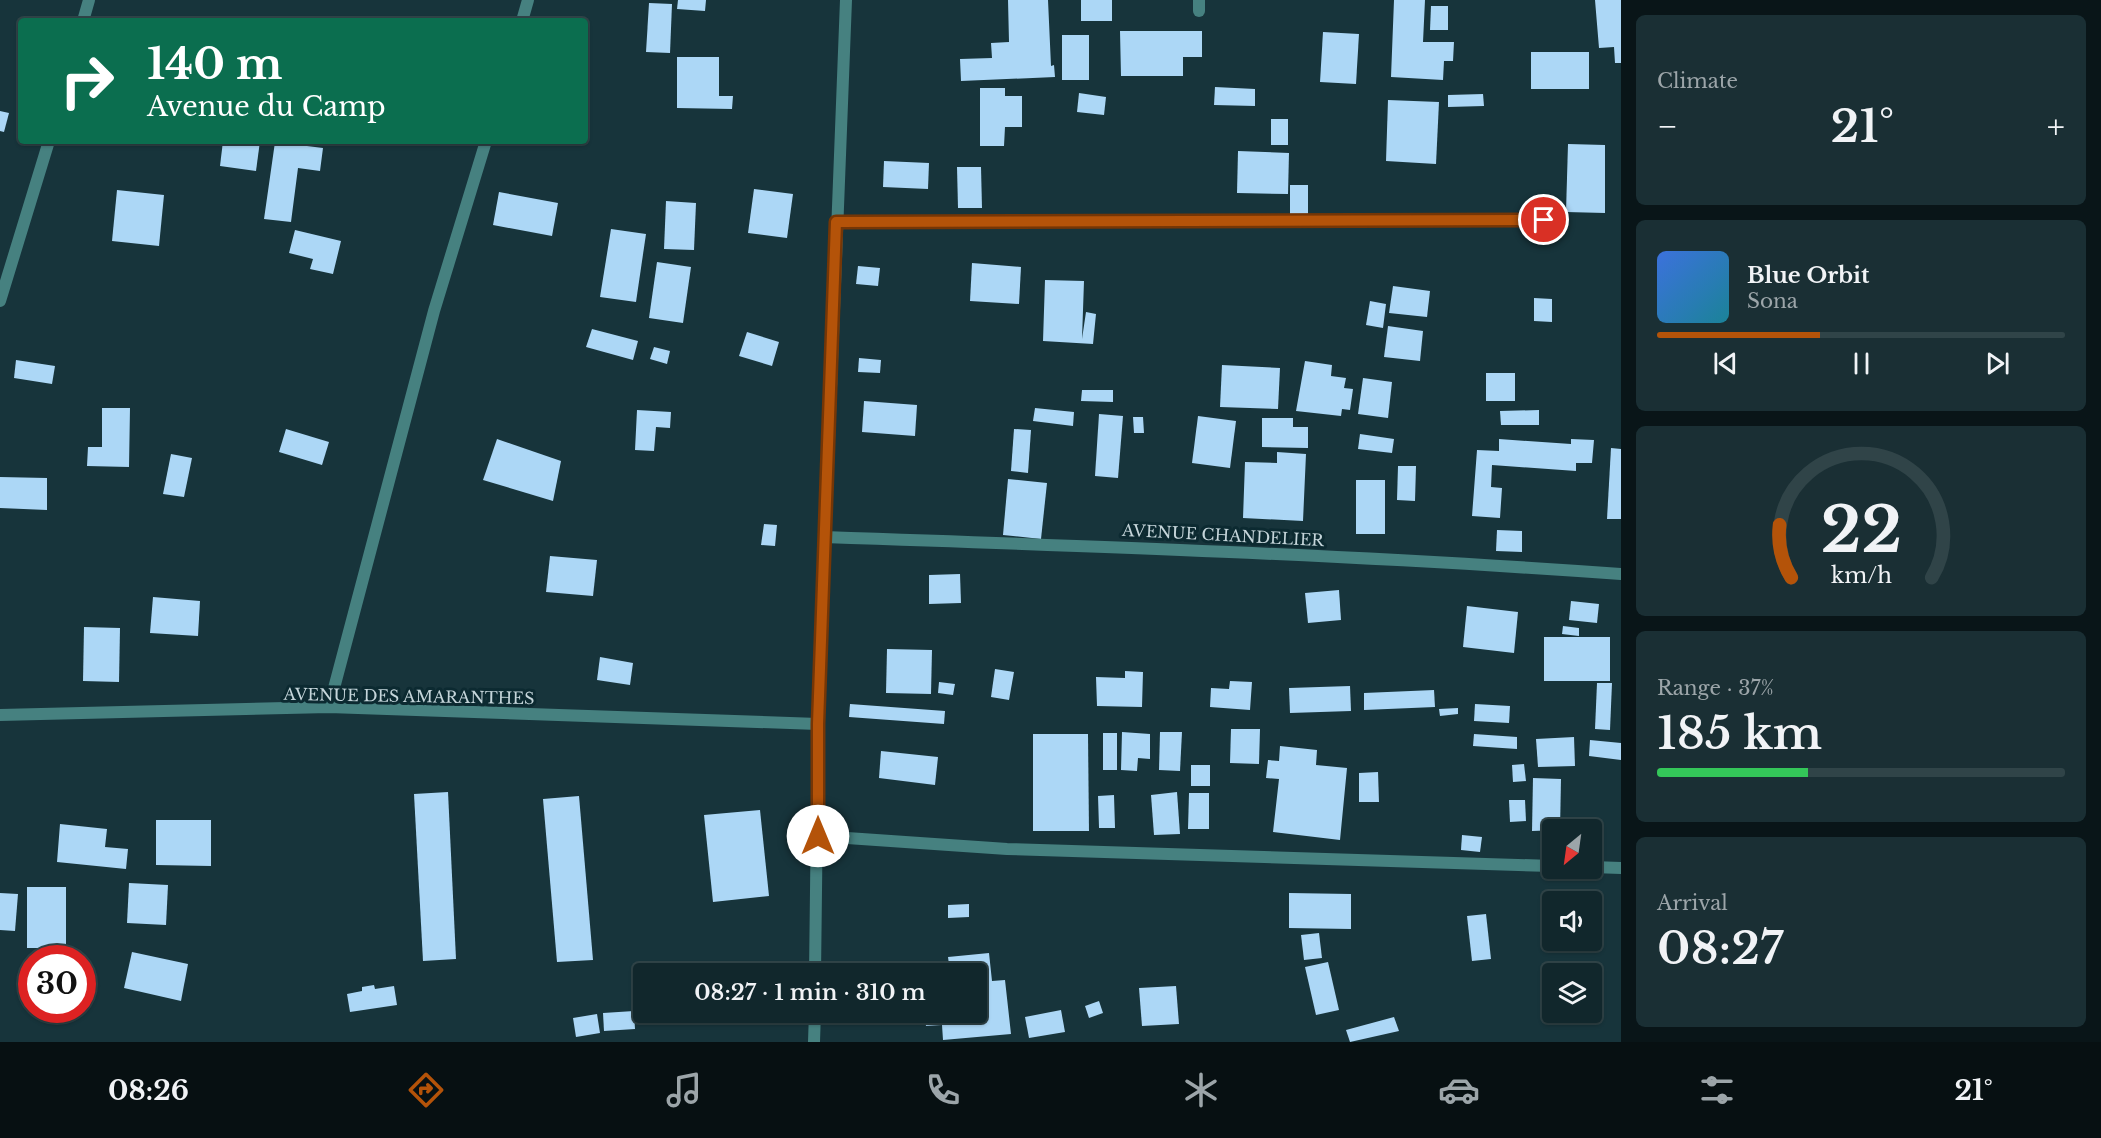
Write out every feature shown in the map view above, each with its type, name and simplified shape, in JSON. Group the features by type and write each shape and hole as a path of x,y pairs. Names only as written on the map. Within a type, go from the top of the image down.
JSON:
{"street":[{"path":"84,18 89,0"},
{"path":"523,18 528,0"},
{"path":"815,963 818,724 846,0"},
{"path":"0,301 48,144"},
{"path":"330,707 434,311 485,144"},
{"path":"836,222 1544,220"},
{"name":"AVENUE CHANDELIER","path":"824,537 1187,549 1441,561 1621,574"},
{"name":"AVENUE DES AMARANTHES","path":"0,715 330,707 818,724"},
{"path":"818,836 1007,849 1542,866"},
{"path":"1602,867 1621,868"},
{"path":"814,1042 815,1023"}],"building":[{"path":"678,0 706,0 705,11 677,9"},
{"path":"1008,0 1048,0 1051,66 1054,65 1055,77 961,81 960,59 992,58 991,43 1009,42"},
{"path":"1081,0 1112,0 1112,21 1081,21"},
{"path":"1394,0 1425,0 1423,42 1454,42 1453,61 1444,61 1443,80 1391,77"},
{"path":"1595,0 1621,0 1621,63 1615,63 1614,47 1599,48"},
{"path":"649,3 672,4 670,53 646,52"},
{"path":"1431,6 1448,6 1448,30 1430,30"},
{"path":"1120,31 1202,31 1202,57 1183,57 1183,76 1121,76"},
{"path":"1323,32 1359,34 1356,84 1320,82"},
{"path":"1062,35 1089,35 1089,80 1062,80"},
{"path":"1531,52 1589,52 1589,89 1531,89"},
{"path":"677,57 719,57 719,96 733,96 732,109 677,108"},
{"path":"1215,87 1255,89 1255,106 1214,105"},
{"path":"980,88 1005,88 1005,96 1022,96 1022,127 1005,127 1004,146 980,146"},
{"path":"1079,93 1106,97 1104,115 1077,112"},
{"path":"1483,94 1484,106 1448,107 1448,95"},
{"path":"1388,100 1439,102 1436,164 1386,161"},
{"path":"0,111 9,113 4,132 0,131"},
{"path":"1271,119 1288,119 1288,145 1271,145"},
{"path":"223,144 260,144 256,171 220,166"},
{"path":"275,144 323,148 320,171 298,168 291,222 264,219"},
{"path":"1568,144 1605,145 1605,213 1566,212"},
{"path":"1238,151 1289,153 1288,194 1237,193"},
{"path":"884,161 929,163 928,189 883,187"},
{"path":"957,167 981,167 982,208 958,208"},
{"path":"1290,185 1308,185 1308,216 1290,216"},
{"path":"754,189 793,194 787,238 748,233"},
{"path":"117,190 164,195 159,246 112,241"},
{"path":"499,192 558,203 552,236 493,225"},
{"path":"666,201 696,203 694,250 664,249"},
{"path":"611,229 646,234 636,302 600,297"},
{"path":"295,230 341,241 333,274 310,269 313,259 289,253"},
{"path":"657,262 691,267 683,323 649,318"},
{"path":"972,263 1021,267 1019,304 970,301"},
{"path":"858,266 880,268 878,286 856,284"},
{"path":"1045,280 1084,281 1082,339 1086,312 1096,314 1093,344 1043,341"},
{"path":"1393,286 1430,291 1427,317 1389,313"},
{"path":"1534,298 1552,299 1552,322 1534,321"},
{"path":"1370,301 1386,304 1383,328 1366,325"},
{"path":"1388,326 1423,331 1420,361 1384,357"},
{"path":"592,329 638,341 633,360 586,347"},
{"path":"747,332 779,342 772,366 739,356"},
{"path":"654,347 670,351 667,364 650,359"},
{"path":"859,358 881,360 880,373 858,372"},
{"path":"16,360 55,366 52,384 14,378"},
{"path":"1305,361 1332,365 1331,376 1346,378 1344,388 1353,389 1350,410 1342,409 1341,416 1296,411"},
{"path":"1222,365 1280,368 1278,409 1220,407"},
{"path":"1486,373 1515,373 1515,401 1486,401"},
{"path":"1363,378 1392,382 1388,418 1358,414"},
{"path":"1082,390 1113,390 1113,402 1081,401"},
{"path":"864,401 917,405 915,436 862,432"},
{"path":"102,408 130,408 129,467 87,466 88,447 102,447"},
{"path":"1035,408 1074,412 1073,426 1033,421"},
{"path":"637,410 671,412 670,428 656,427 654,451 635,450"},
{"path":"1539,410 1539,425 1501,425 1500,411"},
{"path":"1099,414 1123,416 1118,478 1095,476"},
{"path":"1198,416 1236,421 1230,468 1192,463"},
{"path":"1133,417 1143,417 1144,433 1134,433"},
{"path":"1262,418 1293,418 1293,427 1308,427 1308,448 1262,447"},
{"path":"286,429 329,442 322,465 279,452"},
{"path":"1014,429 1031,430 1028,473 1011,471"},
{"path":"1360,434 1394,439 1392,453 1358,449"},
{"path":"497,439 561,461 553,501 483,480"},
{"path":"1499,439 1571,444 1571,439 1594,440 1592,463 1576,463 1576,471 1492,465 1491,487 1502,488 1500,518 1472,516 1477,450 1499,451"},
{"path":"1611,448 1621,449 1621,519 1607,519"},
{"path":"1277,452 1306,454 1303,521 1243,518 1245,462 1277,463"},
{"path":"171,454 192,458 184,497 163,494"},
{"path":"1398,466 1416,466 1415,501 1397,500"},
{"path":"0,477 47,478 47,510 0,508"},
{"path":"1008,479 1047,483 1041,539 1003,535"},
{"path":"1356,480 1385,480 1385,534 1356,534"},
{"path":"764,524 777,525 775,546 761,545"},
{"path":"1497,530 1522,531 1522,552 1496,551"},
{"path":"550,556 597,560 593,596 546,592"},
{"path":"960,574 961,603 929,604 929,575"},
{"path":"1339,590 1341,620 1308,623 1305,593"},
{"path":"153,597 200,601 198,636 150,633"},
{"path":"1571,601 1599,604 1597,623 1569,620"},
{"path":"1467,606 1518,612 1514,653 1463,647"},
{"path":"1563,626 1579,628 1579,636 1562,634"},
{"path":"84,627 120,628 119,682 83,681"},
{"path":"1544,637 1610,637 1610,681 1544,681"},
{"path":"887,649 932,650 931,694 886,693"},
{"path":"600,657 633,663 630,685 597,680"},
{"path":"995,669 1014,672 1009,700 991,697"},
{"path":"1125,671 1143,672 1142,707 1097,706 1096,677 1125,678"},
{"path":"1230,681 1252,682 1250,710 1210,707 1211,688 1229,689"},
{"path":"939,682 955,684 953,695 938,693"},
{"path":"1597,683 1612,683 1610,730 1595,729"},
{"path":"1350,686 1351,711 1290,713 1289,688"},
{"path":"1434,690 1435,707 1364,710 1364,693"},
{"path":"850,704 945,711 944,724 849,717"},
{"path":"1475,704 1510,706 1509,723 1474,721"},
{"path":"1458,708 1458,714 1440,716 1439,709"},
{"path":"1231,729 1260,729 1259,764 1230,763"},
{"path":"1122,732 1150,734 1150,759 1138,758 1137,771 1121,770"},
{"path":"1160,732 1182,732 1180,771 1159,770"},
{"path":"1103,733 1117,733 1117,770 1103,770"},
{"path":"1033,734 1088,734 1089,831 1033,831"},
{"path":"1474,734 1517,737 1517,749 1473,746"},
{"path":"1574,737 1575,766 1538,767 1536,739"},
{"path":"1590,740 1621,743 1621,760 1589,756"},
{"path":"1280,746 1317,750 1316,765 1347,768 1340,840 1273,832 1279,779 1266,778 1268,760 1279,761"},
{"path":"881,751 938,757 935,785 879,778"},
{"path":"1524,764 1526,781 1513,782 1512,765"},
{"path":"1191,765 1210,765 1210,786 1191,786"},
{"path":"1378,772 1379,802 1359,802 1359,773"},
{"path":"1533,778 1561,779 1560,819 1542,819 1542,831 1532,831"},
{"path":"448,792 456,959 423,961 414,794"},
{"path":"1177,792 1180,834 1154,835 1151,795"},
{"path":"1189,793 1209,793 1209,829 1188,829"},
{"path":"1114,795 1115,828 1099,828 1098,796"},
{"path":"579,796 593,960 557,962 543,799"},
{"path":"1509,800 1525,800 1526,821 1510,822"},
{"path":"760,810 769,896 713,902 704,815"},
{"path":"156,820 211,820 211,866 156,865"},
{"path":"60,824 107,829 105,847 128,849 126,869 57,862"},
{"path":"1462,835 1482,837 1480,852 1461,850"},
{"path":"129,883 168,885 166,925 127,923"},
{"path":"27,887 66,887 66,945 27,945"},
{"path":"0,893 18,894 15,931 0,930"},
{"path":"1289,893 1351,894 1351,929 1289,928"},
{"path":"969,904 969,917 948,918 948,905"},
{"path":"1486,914 1491,959 1472,961 1467,916"},
{"path":"1319,933 1322,958 1304,960 1301,935"},
{"path":"132,952 188,964 181,1001 124,988"},
{"path":"989,953 992,981 1005,980 1011,1034 943,1040 942,1025 926,1026 926,1023 987,1023 987,963 949,963 948,957"},
{"path":"1328,962 1339,1010 1316,1015 1305,967"},
{"path":"374,985 375,989 394,986 397,1005 350,1012 347,994 362,991 362,987"},
{"path":"1176,986 1179,1024 1142,1026 1139,988"},
{"path":"1099,1001 1103,1013 1089,1018 1085,1006"},
{"path":"1061,1010 1065,1032 1029,1038 1025,1017"},
{"path":"633,1011 635,1029 604,1031 603,1013"},
{"path":"597,1014 600,1033 576,1037 573,1018"},
{"path":"1394,1017 1399,1031 1350,1042 1346,1030"}],"route":[{"path":"818,836 818,724 836,222 1544,220"}]}
